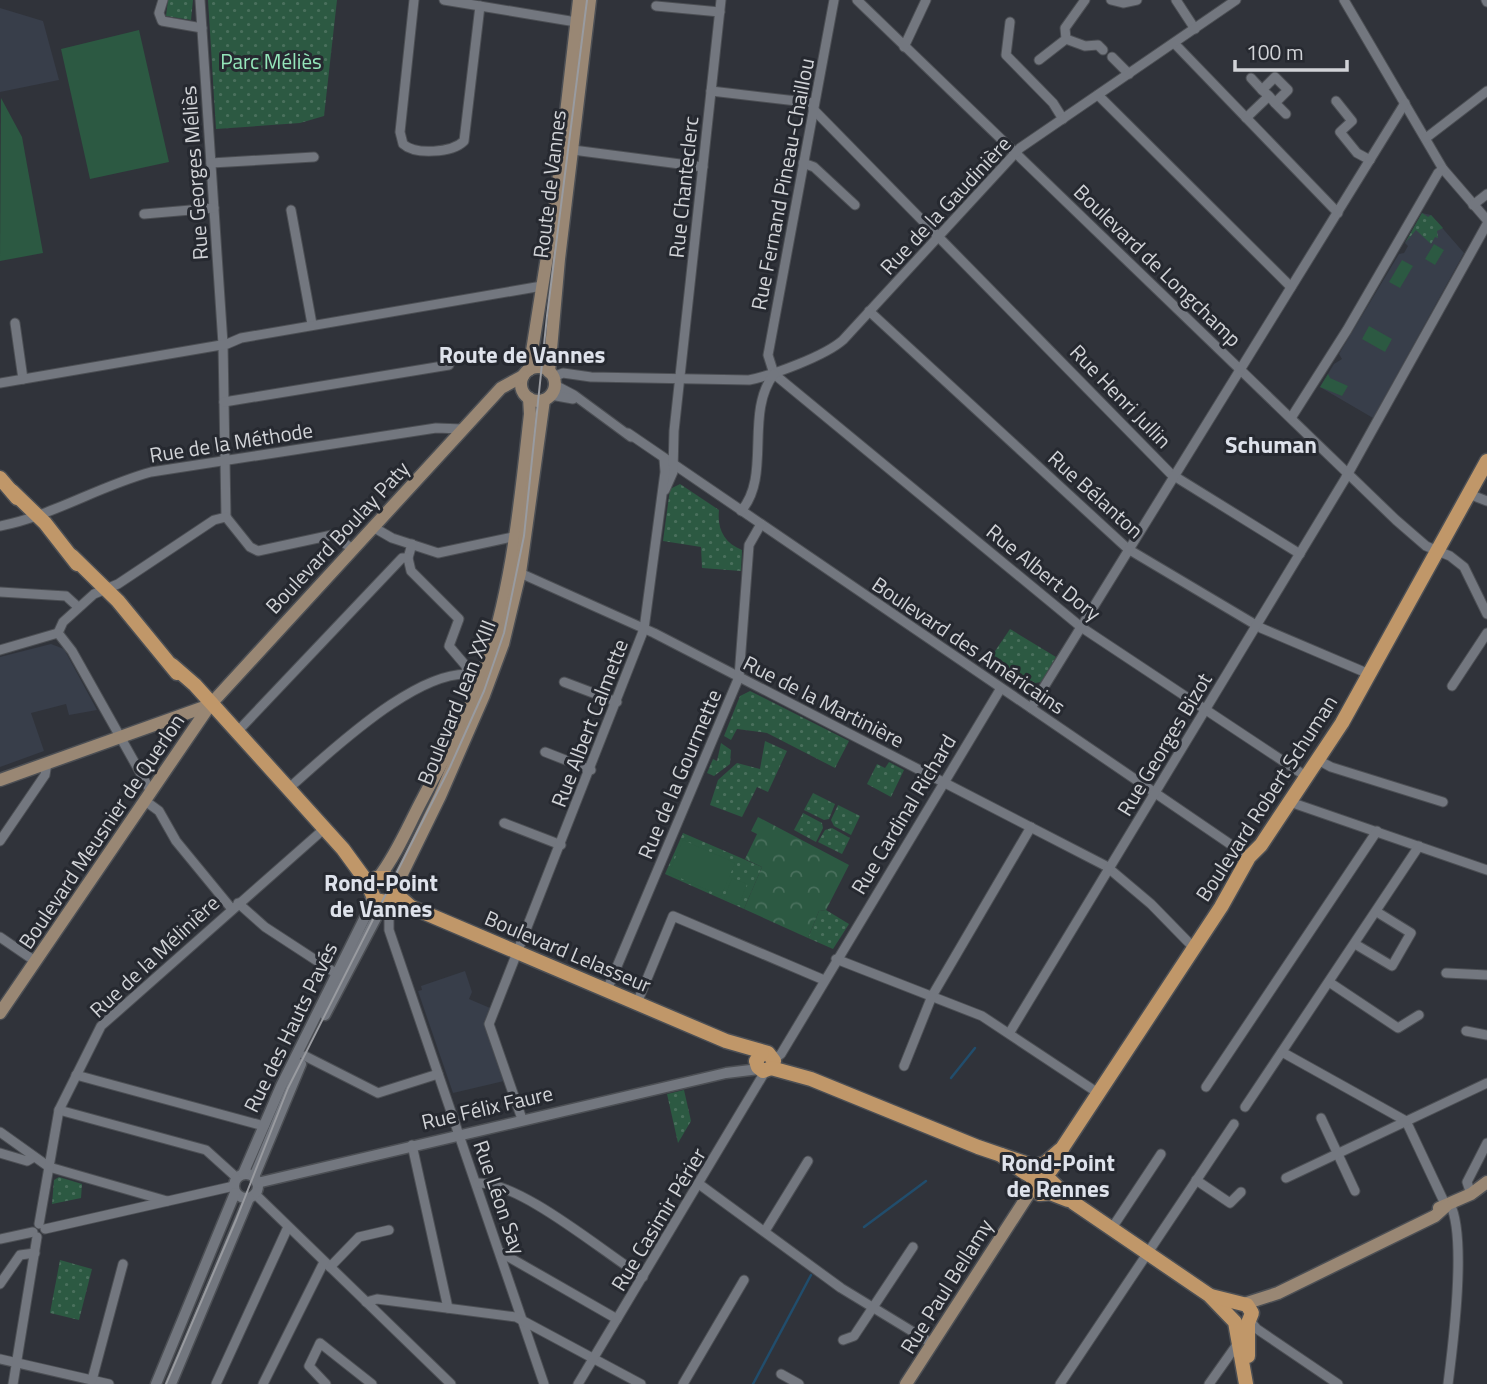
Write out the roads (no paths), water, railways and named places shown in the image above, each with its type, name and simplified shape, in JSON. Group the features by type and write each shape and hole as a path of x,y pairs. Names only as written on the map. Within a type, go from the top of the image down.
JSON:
{"main road":[{"name":"Route de Vannes","path":"550,386 573,150 581,23 579,0"},
{"name":"Route de Vannes","path":"526,383 581,23 590,0"},
{"path":"526,383 540,368 550,386"},
{"path":"526,383 550,386"},
{"name":"Boulevard Jean XXIII","path":"383,890 482,677 504,604 517,536 530,409 526,383"},
{"name":"Boulevard Boulay Paty","path":"210,705 506,384 526,383"},
{"name":"Boulevard Jean XXIII","path":"383,890 440,796 492,677 508,626 520,573 550,386"},
{"name":"Boulevard Robert Schuman","path":"1042,1180 1194,948 1249,857 1261,845 1307,778 1369,674 1487,461"},
{"path":"0,478 383,890"},
{"path":"0,780 210,705"},
{"name":"Boulevard Meusnier de Querlon","path":"0,1013 210,705"},
{"name":"Boulevard Lelasseur","path":"383,890 411,907 767,1061 1001,1155 1243,1315"},
{"name":"Rue Paul Bellamy","path":"906,1384 1018,1209 1042,1180"},
{"path":"1246,1384 1239,1340 1243,1315 1278,1293 1406,1228 1421,1217 1481,1189"},
{"path":"1243,1315 1252,1384"}],"street":[{"path":"163,0 159,13 162,21 202,29"},
{"name":"Rue Georges Méliès","path":"200,0 223,340 226,517"},
{"path":"414,0 400,132 403,144 413,150 453,149 462,144 466,135 481,6"},
{"path":"444,0 481,6 492,3 581,23"},
{"name":"Rue Chanteclerc","path":"680,379 721,0"},
{"name":"Rue Fernand Pineau-Chaillou","path":"774,374 768,355 834,0"},
{"name":"Boulevard de Longchamp","path":"857,0 1411,534 1457,560 1469,572 1487,614"},
{"path":"904,47 926,0"},
{"path":"1066,39 1065,28 1085,0"},
{"path":"1111,0 1123,3 1137,0"},
{"path":"1176,0 1195,29"},
{"name":"Rue de la Gaudinière","path":"550,386 563,373 591,377 749,380 774,374 833,348 1016,153 1236,0"},
{"path":"1344,0 1443,169 1487,222"},
{"path":"656,6 720,12"},
{"path":"1010,22 1006,55 1053,103 1063,119"},
{"path":"1066,39 1085,46 1098,46 1103,50"},
{"path":"1024,74 1066,39"},
{"path":"1174,43 1338,213"},
{"path":"1112,57 1129,74"},
{"path":"1246,118 1269,96 1288,90 1274,73 1269,96"},
{"path":"1251,78 1286,114"},
{"path":"711,91 813,106"},
{"path":"1426,138 1487,91"},
{"path":"1098,95 1291,287"},
{"path":"1336,101 1352,121 1340,132 1357,153 1370,160"},
{"path":"1031,708 1405,103"},
{"name":"Rue Henri Jullin","path":"813,106 1174,476 1300,554"},
{"path":"573,150 703,167"},
{"path":"211,163 314,157"},
{"path":"803,163 814,167 855,205"},
{"path":"1291,418 1347,330 1438,173 1443,169"},
{"path":"1473,205 1487,194"},
{"path":"144,214 214,208"},
{"path":"291,210 312,324"},
{"name":"Rue Georges Bizot","path":"1010,1032 1300,554 1487,222"},
{"path":"0,383 312,324 542,286"},
{"name":"Rue Bélanton","path":"869,311 1128,549 1256,625 1369,674"},
{"path":"15,323 23,379"},
{"path":"224,402 449,365"},
{"path":"741,511 752,491 763,388 774,374"},
{"name":"Rue Albert Dory","path":"774,374 1081,627 1307,778"},
{"name":"Rue Albert Calmette","path":"522,1119 489,1024 645,629 662,499 674,472 669,461 680,379"},
{"name":"Rue de la Gaudinière","path":"749,380 763,388"},
{"name":"Boulevard des Américains","path":"550,386 587,405 1249,857"},
{"path":"436,428 453,440"},
{"name":"Rue de la Méthode","path":"0,526 36,517 135,476 436,428 463,429"},
{"path":"655,449 664,446 674,431"},
{"name":"Boulevard des Américains","path":"628,433 669,461"},
{"path":"1469,494 1487,501"},
{"path":"58,633 61,624 78,607 211,521 226,517 250,547 258,551 332,535 353,549"},
{"name":"Rue de la Gourmette","path":"607,990 740,677 749,545 761,524"},
{"path":"373,527 392,538 443,552 517,536"},
{"path":"412,544 408,558 411,571 457,616 459,622 449,646 466,666 467,675"},
{"path":"236,733 402,558 408,558"},
{"name":"Rue de la Martinière","path":"520,573 645,629 1108,867 1194,948"},
{"path":"0,592 66,596 78,607"},
{"path":"0,650 58,633"},
{"path":"58,633 72,651 119,736 147,795 176,841 234,906 337,974"},
{"path":"1452,686 1487,633"},
{"path":"288,789 388,705 415,689 467,675 482,677"},
{"path":"564,682 617,702"},
{"name":"Rue Cardinal Richard","path":"824,979 1001,688"},
{"path":"545,752 591,770"},
{"path":"1318,760 1331,768 1443,802"},
{"path":"0,841 45,775 47,763"},
{"path":"1290,802 1487,870"},
{"path":"504,823 561,845"},
{"path":"904,1066 932,996 1031,827"},
{"name":"Rue de la Mélinière","path":"42,1226 59,1110 101,1026 324,829"},
{"path":"1206,1087 1377,831"},
{"path":"1245,1107 1419,846"},
{"name":"Rue des Hauts Pavés","path":"156,1384 305,1056 383,921 383,890"},
{"name":"Rue des Hauts Pavés","path":"171,1384 246,1185 264,1126 369,909 383,890"},
{"path":"1355,944 1392,966 1411,933 1377,912"},
{"path":"637,1003 673,916 824,979"},
{"name":"Rue Léon Say","path":"383,921 477,1183 544,1384"},
{"path":"0,937 35,961"},
{"path":"836,959 982,1016 1010,1032 1098,1093"},
{"path":"1446,973 1487,975"},
{"name":"Rue Casimir Périer","path":"578,1384 699,1184 767,1061 824,979"},
{"path":"1329,982 1398,1028 1419,1015"},
{"path":"1465,1031 1487,1035"},
{"path":"1282,1052 1406,1121 1456,1219 1456,1280 1448,1384"},
{"path":"305,1056 378,1093 438,1074"},
{"name":"Rue Félix Faure","path":"246,1185 459,1133 726,1073 767,1061"},
{"path":"76,1075 264,1126"},
{"path":"1286,1178 1487,1083"},
{"path":"59,1110 206,1150 246,1185 451,1384"},
{"path":"1321,1118 1355,1192"},
{"path":"1060,1384 1234,1124"},
{"path":"2,1138 49,1167 167,1201"},
{"path":"1481,1189 1475,1166 1487,1143"},
{"path":"412,1145 448,1308"},
{"path":"0,1153 27,1161 34,1157"},
{"path":"1112,1228 1161,1154"},
{"path":"765,1231 808,1161"},
{"path":"1196,1180 1230,1203 1241,1192"},
{"path":"477,1183 487,1183 524,1197 643,1277"},
{"path":"699,1184 813,1268 873,1309 933,1344"},
{"path":"0,1239 44,1235 42,1226 246,1185"},
{"path":"127,1189 134,1209"},
{"path":"216,1384 288,1227"},
{"path":"263,1384 327,1264 359,1237 389,1230"},
{"path":"13,1384 35,1253 35,1235"},
{"path":"843,1340 854,1336 913,1247"},
{"path":"500,1252 617,1319"},
{"path":"0,1284 20,1255 35,1253"},
{"path":"92,1380 123,1264"},
{"path":"683,1384 744,1280"},
{"path":"366,1302 377,1299 523,1320 640,1384"},
{"path":"1243,1315 1256,1329 1338,1384"},
{"path":"1209,1384 1239,1340"},
{"path":"326,1384 309,1366 320,1343 372,1384"},
{"path":"1226,1360 1235,1357 1242,1360"},
{"path":"0,1359 109,1384"},
{"path":"781,1374 799,1384"}],"waterway":[{"path":"951,1078 975,1048"},
{"path":"864,1227 926,1181"},
{"path":"753,1384 811,1275"}],"tram line":[{"path":"166,1384 236,1220 288,1088 450,767 484,691 504,633 524,536 547,316 587,0"}],"district":[{"name":"Route de Vannes","path":"522,354"},
{"name":"Schuman","path":"1271,444"},
{"name":"Rond-Point de Vannes","path":"381,895"},
{"name":"Rond-Point de Rennes","path":"1058,1175"}],"park label":[{"name":"Parc Méliès","path":"271,61"}]}
